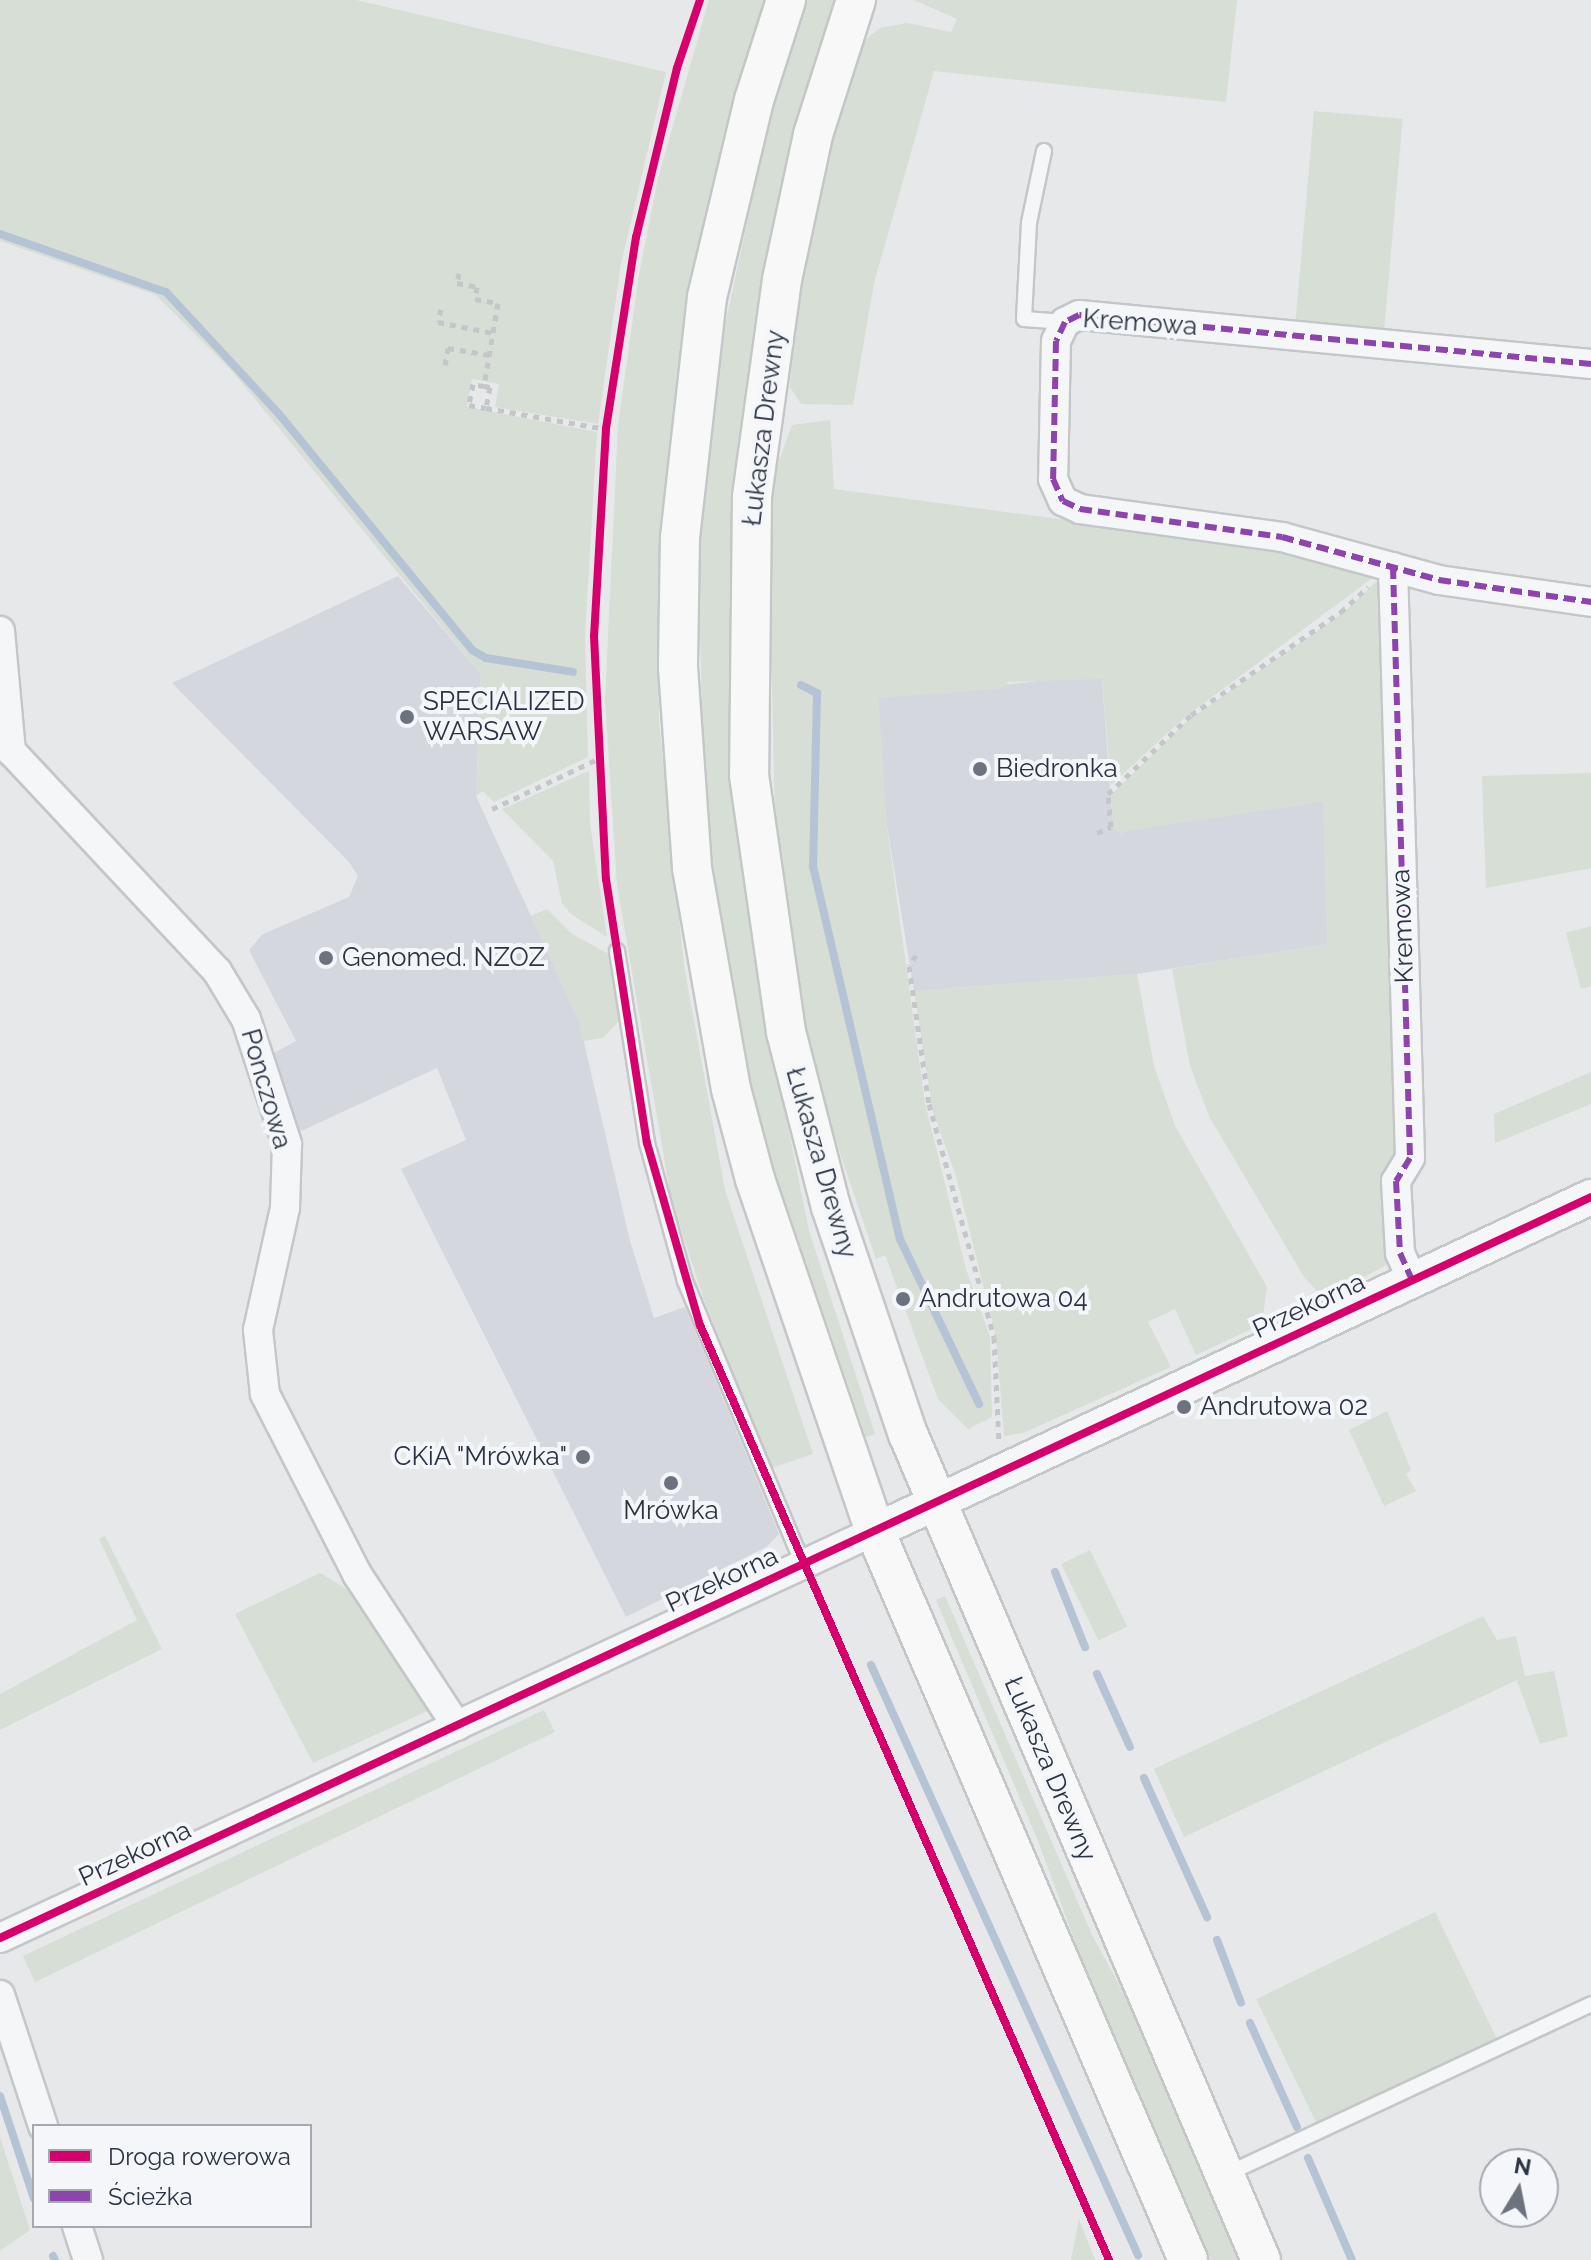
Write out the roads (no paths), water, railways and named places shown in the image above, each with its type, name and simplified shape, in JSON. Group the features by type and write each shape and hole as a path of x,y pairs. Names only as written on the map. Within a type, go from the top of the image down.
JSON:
{"main road":[{"path":"786,0 754,100 707,297 680,537 678,667 692,868 731,1089 764,1208 875,1531 1188,2260"},
{"name":"Łukasza Drewny","path":"856,0 813,135 782,280 752,497 749,775 773,958 802,1110 863,1307 936,1503 1261,2260"}],"street":[{"name":"Kremowa","path":"1591,364 1079,315 1065,322 1056,341 1053,479 1063,501 1080,509 1282,537 1392,570 1498,591 1591,602"},
{"name":"Kremowa","path":"1392,570 1410,1158 1396,1181 1400,1253 1412,1280"},
{"name":"Ponczowa","path":"0,631 4,737 21,762 217,971 246,1019 287,1144 285,1208 258,1330 265,1394 357,1574 457,1726"},
{"name":"Przekorna","path":"0,1938 1412,1280 1588,1205"},
{"path":"0,1995 42,2124"},
{"path":"78,2228 88,2260"}],"lane":[{"path":"1044,151 1029,223 1024,319 1065,322"},
{"path":"617,951 647,1143 685,1281 803,1564"},
{"path":"1225,2175 1591,2004"}],"waterway":[{"path":"0,234 166,292 279,414 472,650 486,658 573,672"},
{"path":"801,685 817,693 813,866 900,1239 979,1404"},
{"path":"1055,1572 1085,1647"},
{"path":"871,1665 1138,2255"},
{"path":"1097,1674 1130,1747"},
{"path":"1144,1778 1207,1917"},
{"path":"1217,1940 1241,2003"},
{"path":"1250,2023 1297,2127"},
{"path":"0,2096 32,2193"},
{"path":"1308,2158 1352,2260"},
{"path":"53,2256 55,2260"}],"place":[{"name":"SPECIALIZED WARSAW","path":"407,717"},
{"name":"Biedronka","path":"980,769"},
{"name":"Genomed. NZOZ","path":"326,958"},
{"name":"Andrutowa 04","path":"903,1299"},
{"name":"Andrutowa 02","path":"1184,1407"},
{"name":"CKiA \"Mrówka\"","path":"583,1457"},
{"name":"Mrówka","path":"671,1483"}]}
